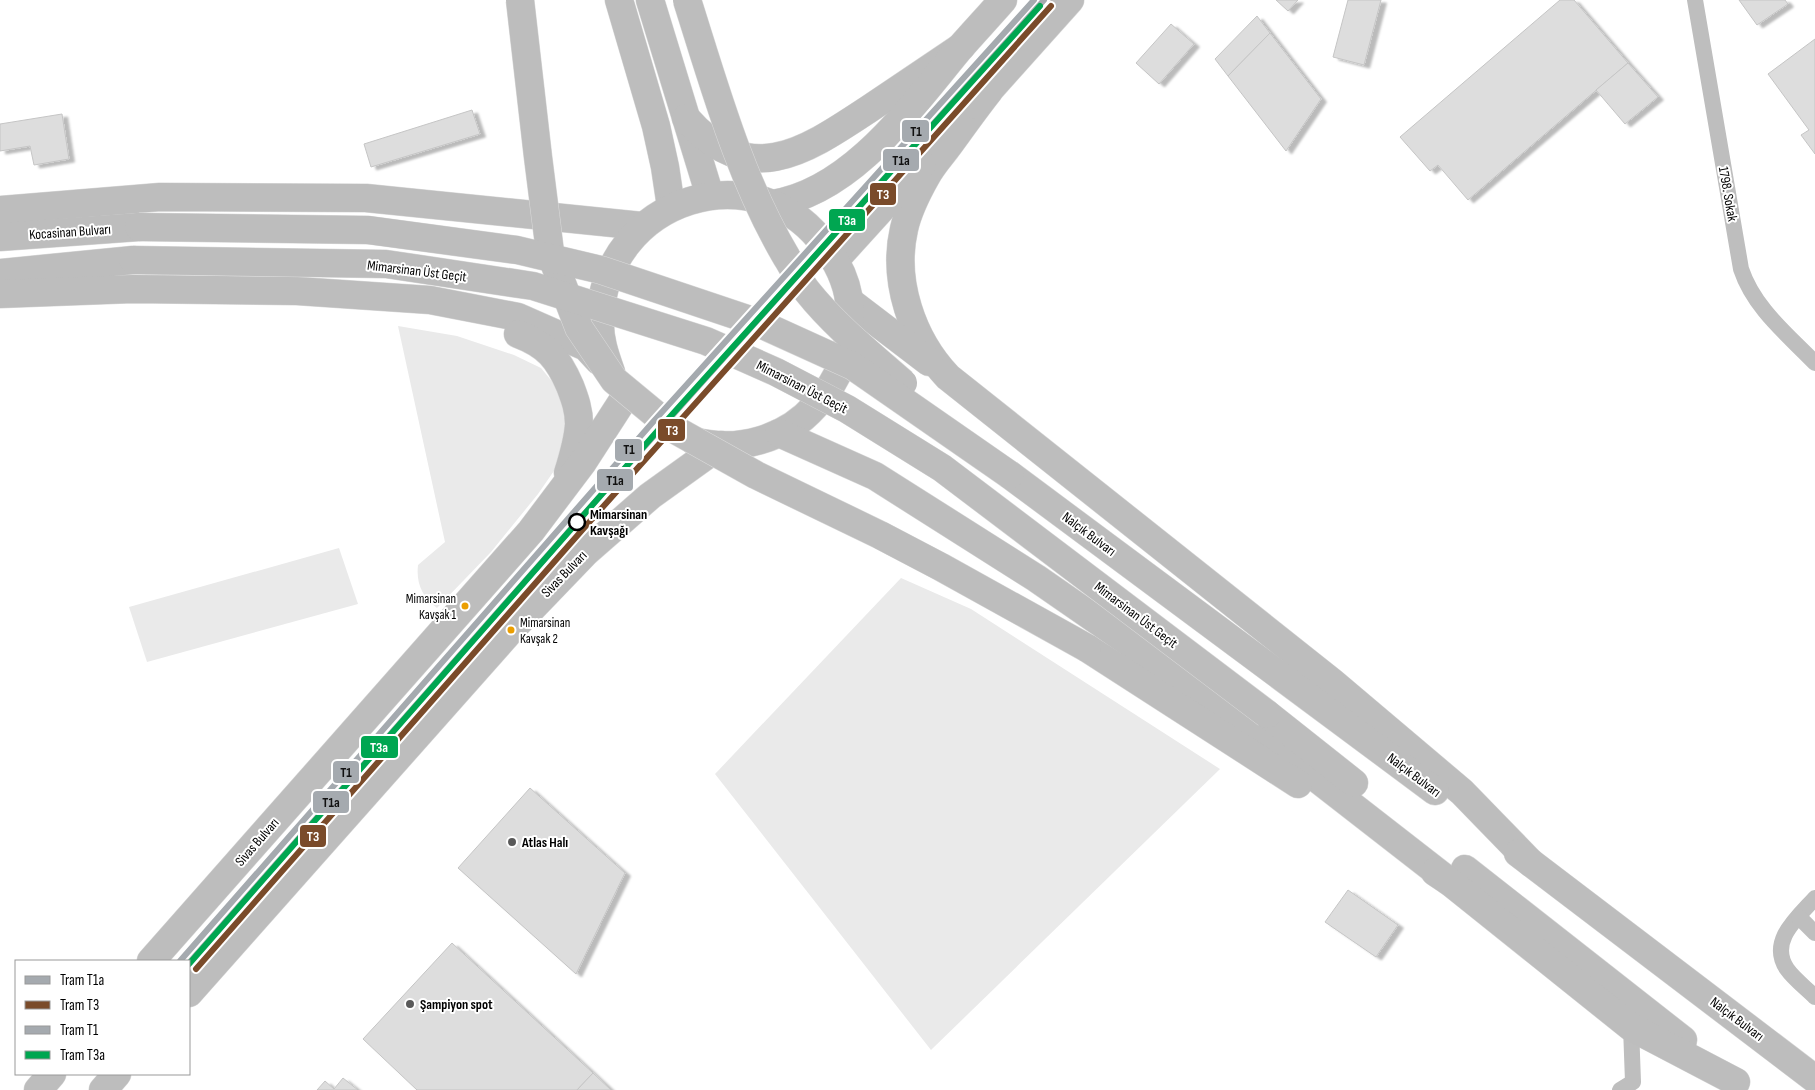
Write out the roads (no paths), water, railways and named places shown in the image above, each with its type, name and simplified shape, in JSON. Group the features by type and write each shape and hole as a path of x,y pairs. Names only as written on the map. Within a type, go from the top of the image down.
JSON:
{"highway":[{"path":"520,0 550,252 579,328 614,380 672,428 714,452 756,475 941,567 1087,648 1450,882"},
{"path":"619,0 656,126 671,208"},
{"path":"650,0 710,196"},
{"path":"687,0 738,154 756,200 778,243 807,290 850,336 1010,475"},
{"path":"772,204 802,197 843,174 906,114 1003,0"},
{"path":"835,260 1070,0"},
{"path":"686,118 704,136 726,150 751,158 771,159 781,157 822,140 961,48"},
{"path":"948,377 929,354 912,318 902,281 901,245 908,215 926,175 988,91"},
{"path":"730,195 772,204 808,226 823,242 835,260 844,280 849,301 850,333 843,364 828,392 806,416 779,433 754,442 741,444 720,445 700,443 681,438 666,431 644,416 626,397 612,374 603,349 600,322 602,295 610,269 624,246 642,226 671,208 690,200 710,196 730,195"},
{"path":"0,210 160,197 366,198 642,226"},
{"name":"Kocasinan Bulvarı","path":"0,237 139,227 368,230 517,250 601,270 756,322 853,366 1010,475"},
{"name":"Mimarsinan Üst Geçit","path":"0,272 133,260 396,266 533,286 706,341 776,372 847,409 942,468 1267,714 1741,1086"},
{"path":"0,294 133,289 297,290 430,300 518,317 586,346 612,374"},
{"path":"430,300 530,338 541,344 561,367 575,398 579,425 574,456 558,497"},
{"path":"849,301 948,377 1332,682 1462,792 1531,863"},
{"name":"Sivas Bulvarı","path":"152,960 519,544 558,497 626,397"},
{"path":"779,433 875,476 1036,578 1212,700 1340,795 1631,1027 1741,1086"},
{"name":"Sivas Bulvarı","path":"190,992 511,630 586,552 650,496 720,445"},
{"name":"Nalçık Bulvarı","path":"1010,475 1531,863 1815,1079"},
{"path":"38,1090 51,1075"},
{"path":"103,1090 116,1075"}],"street":[{"name":"1798. Sokak","path":"1695,0 1741,269 1749,289 1764,310 1815,363"},
{"path":"1815,898 1788,927 1784,935 1781,953 1790,973 1815,997"},
{"path":"1799,916 1815,933"},
{"path":"1620,1090 1633,1082 1631,1027"}],"tram line":[{"name":"T1","path":"181,960 653,422 1034,0"},
{"name":"T1a","path":"190,962 577,522 1044,0"},
{"name":"T3a","path":"190,963 660,428 1040,6"},
{"name":"T3","path":"196,969 584,528 1051,6"}],"place":[{"name":"Mimarsinan Kavşağı","path":"577,522"},
{"name":"Mimarsinan Kavşak 1","path":"465,606"},
{"name":"Mimarsinan Kavşak 2","path":"511,630"},
{"name":"Atlas Halı","path":"512,842"},
{"name":"Şampiyon spot","path":"410,1004"}]}
